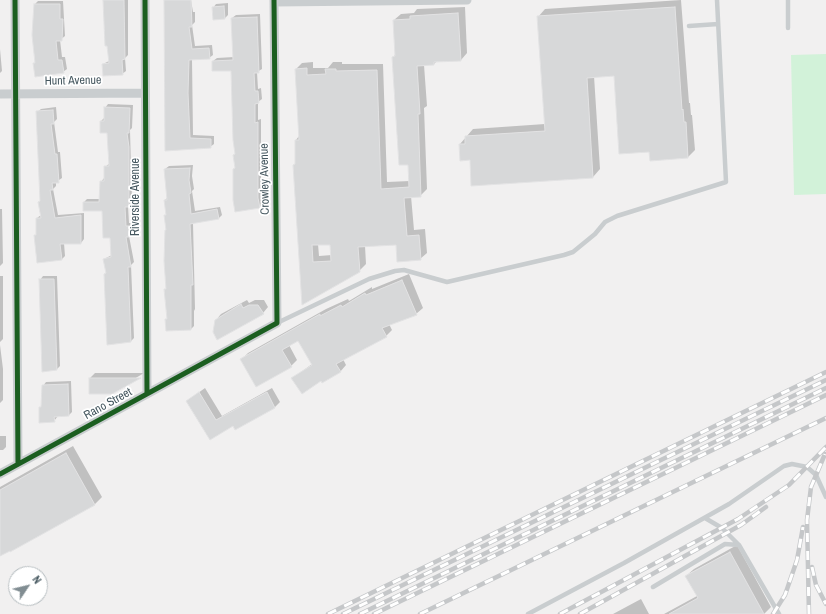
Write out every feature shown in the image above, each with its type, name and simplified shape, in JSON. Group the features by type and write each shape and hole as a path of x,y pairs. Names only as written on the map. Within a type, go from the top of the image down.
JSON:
{"street":[{"path":"15,0 18,464"},
{"name":"Riverside Avenue","path":"145,0 147,394"},
{"path":"274,1 467,0"},
{"name":"Crowley Avenue","path":"274,1 277,323"},
{"name":"Hunt Avenue","path":"0,94 146,93"},
{"name":"Rano Street","path":"0,474 277,323"}],"lane":[{"path":"277,323 369,279 395,271 404,270 447,282 564,255 573,252 595,234 605,222 617,216 726,182 717,0"},
{"path":"788,0 788,28"},
{"path":"689,26 718,24"},
{"path":"528,614 624,564 705,518 729,504 775,471 792,464 807,467 816,475 826,497"},
{"path":"705,518 722,528 739,545 779,614"},
{"path":"653,587 725,544 739,545"}],"green space":[{"path":"826,54 826,194 794,195 791,55"}],"building":[{"path":"103,0 124,0 125,59 122,60 123,75 103,76 102,64 109,63 107,46 105,46"},
{"path":"164,0 191,0 192,27 189,27 192,49 209,48 210,59 189,60 188,93 190,138 211,139 211,148 165,151"},
{"path":"34,4 60,4 60,19 63,19 62,41 56,41 58,60 62,60 64,73 35,77 32,35"},
{"path":"224,6 225,19 213,20 212,7"},
{"path":"675,7 682,110 683,109 684,122 686,122 688,158 650,161 649,152 619,154 614,76 587,78 593,178 471,186 470,160 460,161 459,144 465,144 465,136 545,131 537,16"},
{"path":"458,13 461,61 434,62 434,65 417,66 420,114 418,114 421,197 404,198 407,236 419,235 421,260 397,262 396,245 358,247 360,272 302,305 293,165 295,164 295,140 299,140 295,69 307,68 307,75 326,74 325,69 336,69 336,71 377,70 381,189 409,187 408,165 399,165 392,57 395,56 393,20 410,19 410,16","holes":["312,245 330,245 331,261 313,262"]},
{"path":"257,17 259,73 254,73 255,91 258,91 259,103 255,104 255,123 258,122 258,198 260,208 235,212 233,200 233,169 235,168 233,155 235,154 233,140 231,71 212,71 212,61 233,60 231,18"},
{"path":"104,107 130,108 129,133 127,133 129,147 129,207 125,207 126,226 129,226 130,237 126,237 131,267 128,267 131,342 107,345 104,274 106,273 103,259 111,257 110,238 103,238 102,211 83,211 83,202 99,202 100,181 104,181 104,166 109,166 107,133 100,133 100,121 104,121"},
{"path":"53,110 54,124 51,124 55,154 57,154 59,183 52,183 53,190 50,190 55,218 81,215 81,244 60,244 62,260 37,263 34,235 36,235 36,218 41,218 38,202 40,201 36,111"},
{"path":"190,168 189,180 191,193 189,194 191,214 217,209 219,219 190,224 193,285 191,285 191,330 166,331 165,319 167,319 164,289 166,289 164,261 166,230 164,215 166,215 164,200 167,200 164,169"},
{"path":"39,279 54,279 57,370 42,372"},
{"path":"402,280 417,315 382,328 387,337 336,364 341,372 322,383 321,381 302,394 291,378 312,365 298,341 282,350 292,367 256,387 240,359 320,314 320,316 341,305 342,307 365,293 366,295"},
{"path":"241,304 243,308 249,305 258,305 264,314 217,340 213,332 215,320"},
{"path":"89,378 141,378 112,394 89,394"},
{"path":"68,384 69,416 54,417 55,422 39,423 39,407 41,407 42,385"},
{"path":"199,392 216,420 267,392 275,408 235,430 233,426 210,440 186,401"},
{"path":"66,453 95,505 10,552 0,556 0,490"},
{"path":"730,552 764,614 669,614 698,598 685,576"}],"railway":[{"path":"328,614 826,372"},
{"path":"343,614 826,380"},
{"path":"360,614 826,388"},
{"path":"374,614 826,395"},
{"path":"420,614 826,418"},
{"path":"560,614 738,519 789,485 826,447"},
{"path":"809,614 807,520 811,487 825,454"},
{"path":"580,614 741,525 766,507"},
{"path":"773,614 785,595 797,560 803,527"},
{"path":"812,567 816,585 826,604"}],"cycle path":[{"path":"15,0 18,464"},
{"path":"145,0 147,394"},
{"path":"0,474 277,323 274,0"}]}
